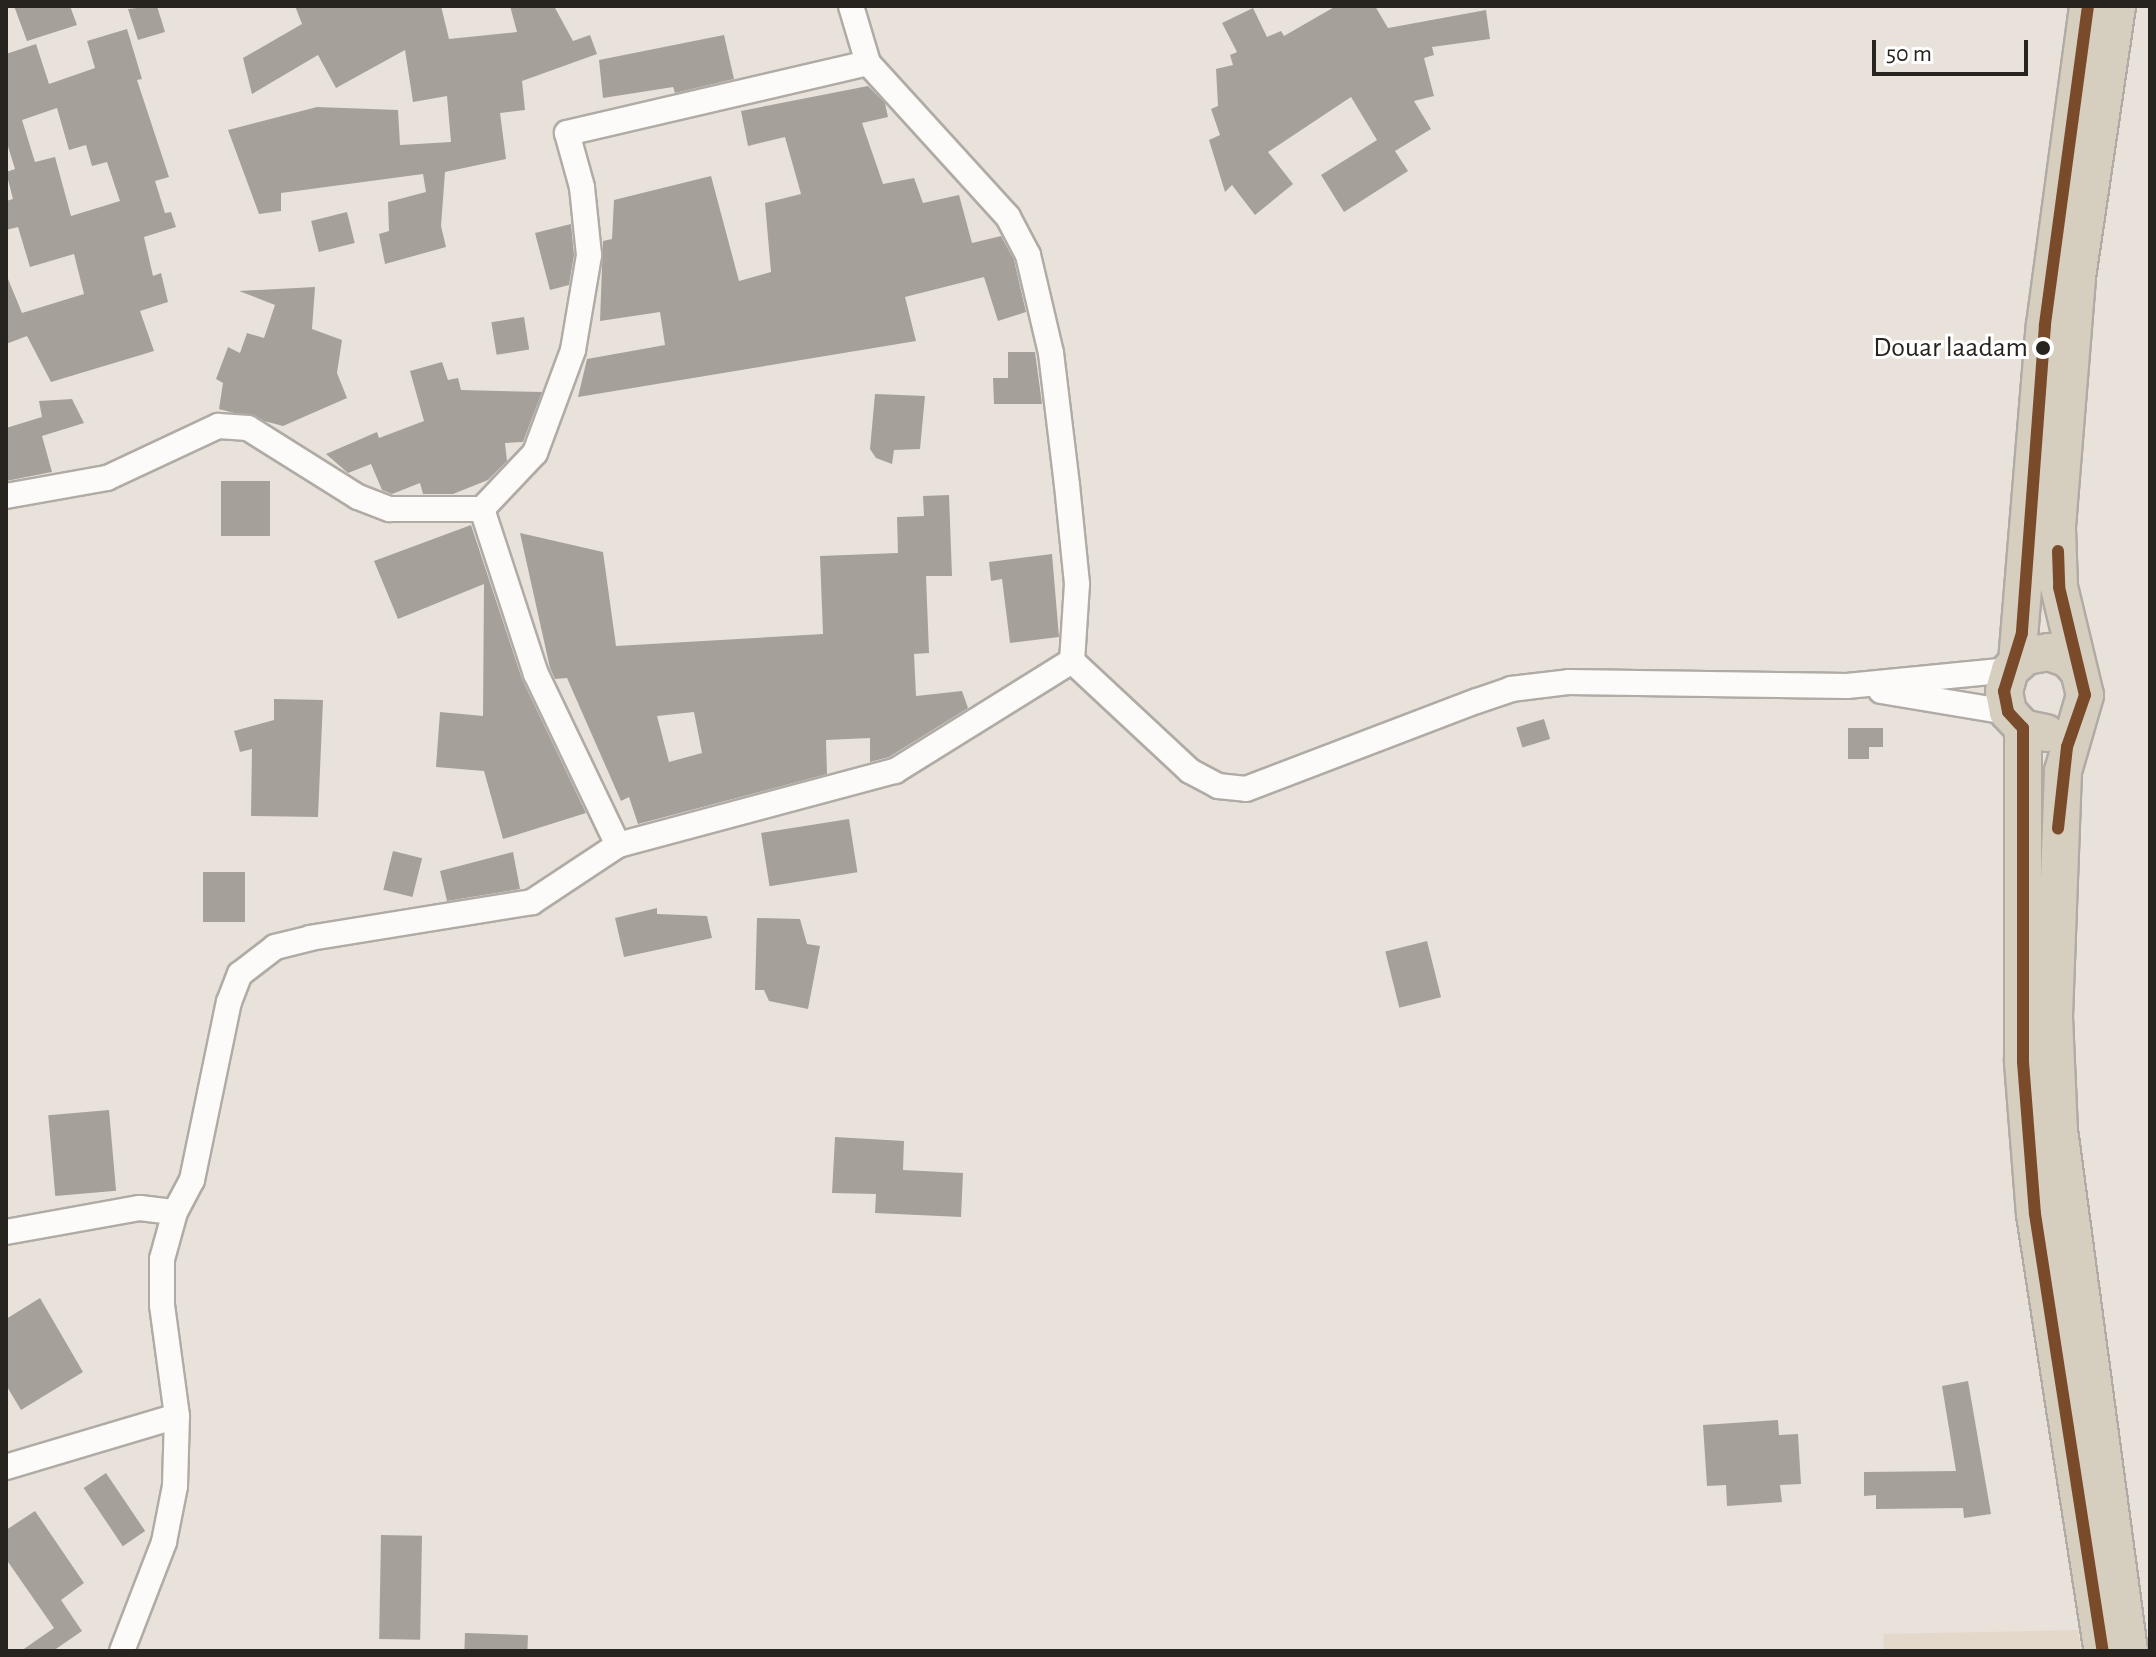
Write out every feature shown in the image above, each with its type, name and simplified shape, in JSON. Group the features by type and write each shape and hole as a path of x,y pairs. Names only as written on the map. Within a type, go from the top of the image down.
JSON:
{"highway":[{"path":"2088,6 2045,325 2014,666 2004,691 2016,720 2023,1062 2035,1214 2103,1651"},
{"path":"2117,6 2077,278 2057,529 2059,587 2085,695 2075,720 2063,771 2056,855 2059,1130 2129,1651"},
{"path":"2014,666 2049,652 2068,659 2077,669"},
{"path":"2016,720 2050,734 2075,720"}],"street":[{"path":"851,6 868,63 1008,217 1028,255 1051,353 1067,485 1077,584 1072,661"},
{"path":"6,496 107,478 218,426 248,428 358,497 390,509 482,509 535,453 573,350 589,255 582,187 567,133 868,63"},
{"path":"482,509 536,674 618,845"},
{"path":"1072,661 1190,771 1218,786 1246,789 1511,689 1569,682 1847,686 2014,666"},
{"path":"122,1651 164,1542 175,1486 177,1416 162,1305 162,1259 175,1212 192,1180 229,1002 240,974 254,960 275,947 310,938 532,902 618,845 895,771 1072,661"},
{"path":"1847,686 2016,720"},
{"path":"6,1232 93,1213 140,1208 175,1212"},
{"path":"6,1467 177,1416"}],"shaded area":[{"path":"2078,1630 2081,1651 1884,1651 1883,1634"}],"building":[{"path":"14,6 70,6 77,25 27,41"},
{"path":"157,6 165,32 138,40 128,9"},
{"path":"295,6 441,6 449,39 517,32 510,6 554,6 573,41 590,35 597,54 522,81 525,110 500,113 506,159 445,172 441,226 446,247 385,264 379,234 389,231 388,202 426,192 423,174 281,193 281,211 259,214 228,130 317,107 398,110 400,145 451,142 447,96 413,102 405,50 336,88 318,55 252,94 243,58 302,24"},
{"path":"1336,6 1375,6 1388,28 1486,10 1490,39 1432,47 1434,55 1424,58 1434,96 1414,101 1431,129 1395,151 1408,171 1344,212 1321,175 1377,140 1351,97 1268,152 1293,184 1255,215 1232,185 1225,192 1209,140 1220,135 1211,109 1218,106 1216,69 1233,65 1230,55 1237,52 1222,23 1253,8 1267,37 1281,31 1284,36"},
{"path":"127,29 142,79 137,80 169,177 155,181 165,213 171,212 176,227 144,237 153,276 161,273 168,302 140,311 154,351 51,382 27,336 6,344 6,274 22,313 84,294 74,254 30,267 18,227 6,230 6,201 13,199 6,172 15,169 6,140 6,54 36,44 49,84 95,68 87,41","holes":["57,108 69,150 86,145 92,166 107,162 120,201 71,216 55,157 35,162 22,120"]},
{"path":"724,35 734,79 675,93 673,87 603,98 599,60"},
{"path":"868,86 885,103 888,117 862,123 883,184 914,178 923,203 959,195 972,243 1001,236 1014,260 1026,312 998,321 984,277 905,297 916,341 578,397 587,359 665,345 660,312 600,321 603,241 612,239 614,200 711,176 739,281 771,272 765,203 801,194 785,137 748,146 741,111"},
{"path":"347,212 355,243 319,252 311,221"},
{"path":"571,224 574,255 569,285 550,290 535,233"},
{"path":"315,287 312,329 342,340 337,373 347,398 283,426 219,409 223,383 216,379 228,347 240,353 247,333 264,338 275,305 239,291"},
{"path":"524,317 529,350 497,355 491,322"},
{"path":"1008,352 1035,352 1042,404 994,404 993,378 1008,378"},
{"path":"442,362 448,380 458,378 461,390 542,392 523,442 505,443 507,461 488,480 453,494 423,494 420,483 392,494 382,490 371,464 348,473 326,454 377,432 379,438 424,421 410,371"},
{"path":"875,394 925,396 920,449 894,450 892,464 876,458 870,449"},
{"path":"72,399 84,423 42,436 52,472 6,481 6,428 42,417 39,401"},
{"path":"221,481 270,481 270,536 221,536"},
{"path":"949,495 952,576 926,576 929,653 914,654 916,696 962,691 968,708 889,757 870,762 870,738 826,740 827,774 638,824 629,797 621,801 567,678 555,679 550,668 520,533 603,552 616,646 823,634 820,556 898,553 897,517 924,516 923,496","holes":["694,712 702,753 669,762 657,716"]},
{"path":"471,525 522,679 586,813 503,839 484,771 436,767 440,712 483,716 484,584 398,619 374,561"},
{"path":"1052,554 1059,637 1010,643 1002,579 991,581 989,562"},
{"path":"274,699 323,700 318,817 251,816 252,749 240,752 234,731 274,720"},
{"path":"1544,719 1550,739 1522,748 1516,727"},
{"path":"1848,728 1883,728 1883,747 1869,747 1869,759 1848,759"},
{"path":"849,819 857,872 770,886 761,833"},
{"path":"393,851 422,858 412,897 383,890"},
{"path":"513,852 520,889 447,901 440,871"},
{"path":"203,872 245,872 245,922 203,922"},
{"path":"657,908 657,914 707,916 712,938 624,957 615,918"},
{"path":"757,918 800,919 807,944 820,946 808,1009 769,1001 764,990 755,990"},
{"path":"1427,941 1441,997 1399,1008 1385,951"},
{"path":"109,1110 116,1191 55,1196 48,1115"},
{"path":"835,1137 904,1141 903,1170 963,1173 961,1217 875,1213 876,1194 832,1193"},
{"path":"40,1298 83,1372 21,1410 6,1385 6,1319"},
{"path":"1968,1381 1991,1514 1964,1518 1963,1508 1876,1509 1876,1495 1864,1496 1864,1472 1956,1471 1942,1386"},
{"path":"1778,1420 1779,1435 1798,1434 1801,1484 1780,1485 1782,1502 1727,1506 1726,1485 1707,1486 1703,1425"},
{"path":"106,1473 145,1531 123,1546 84,1488"},
{"path":"35,1511 84,1583 61,1600 82,1631 53,1651 21,1651 54,1628 6,1559 6,1530"},
{"path":"381,1535 422,1536 420,1640 379,1639"},
{"path":"465,1633 528,1635 527,1651 464,1651"}],"transit line":[{"path":"2088,6 2045,325 2022,633 2004,691 2008,712 2023,728 2023,1062 2035,1214 2103,1651"},
{"path":"2058,551 2059,587 2085,695 2067,747 2058,829"}],"place":[{"name":"Douar laadam","path":"2043,348"}]}
